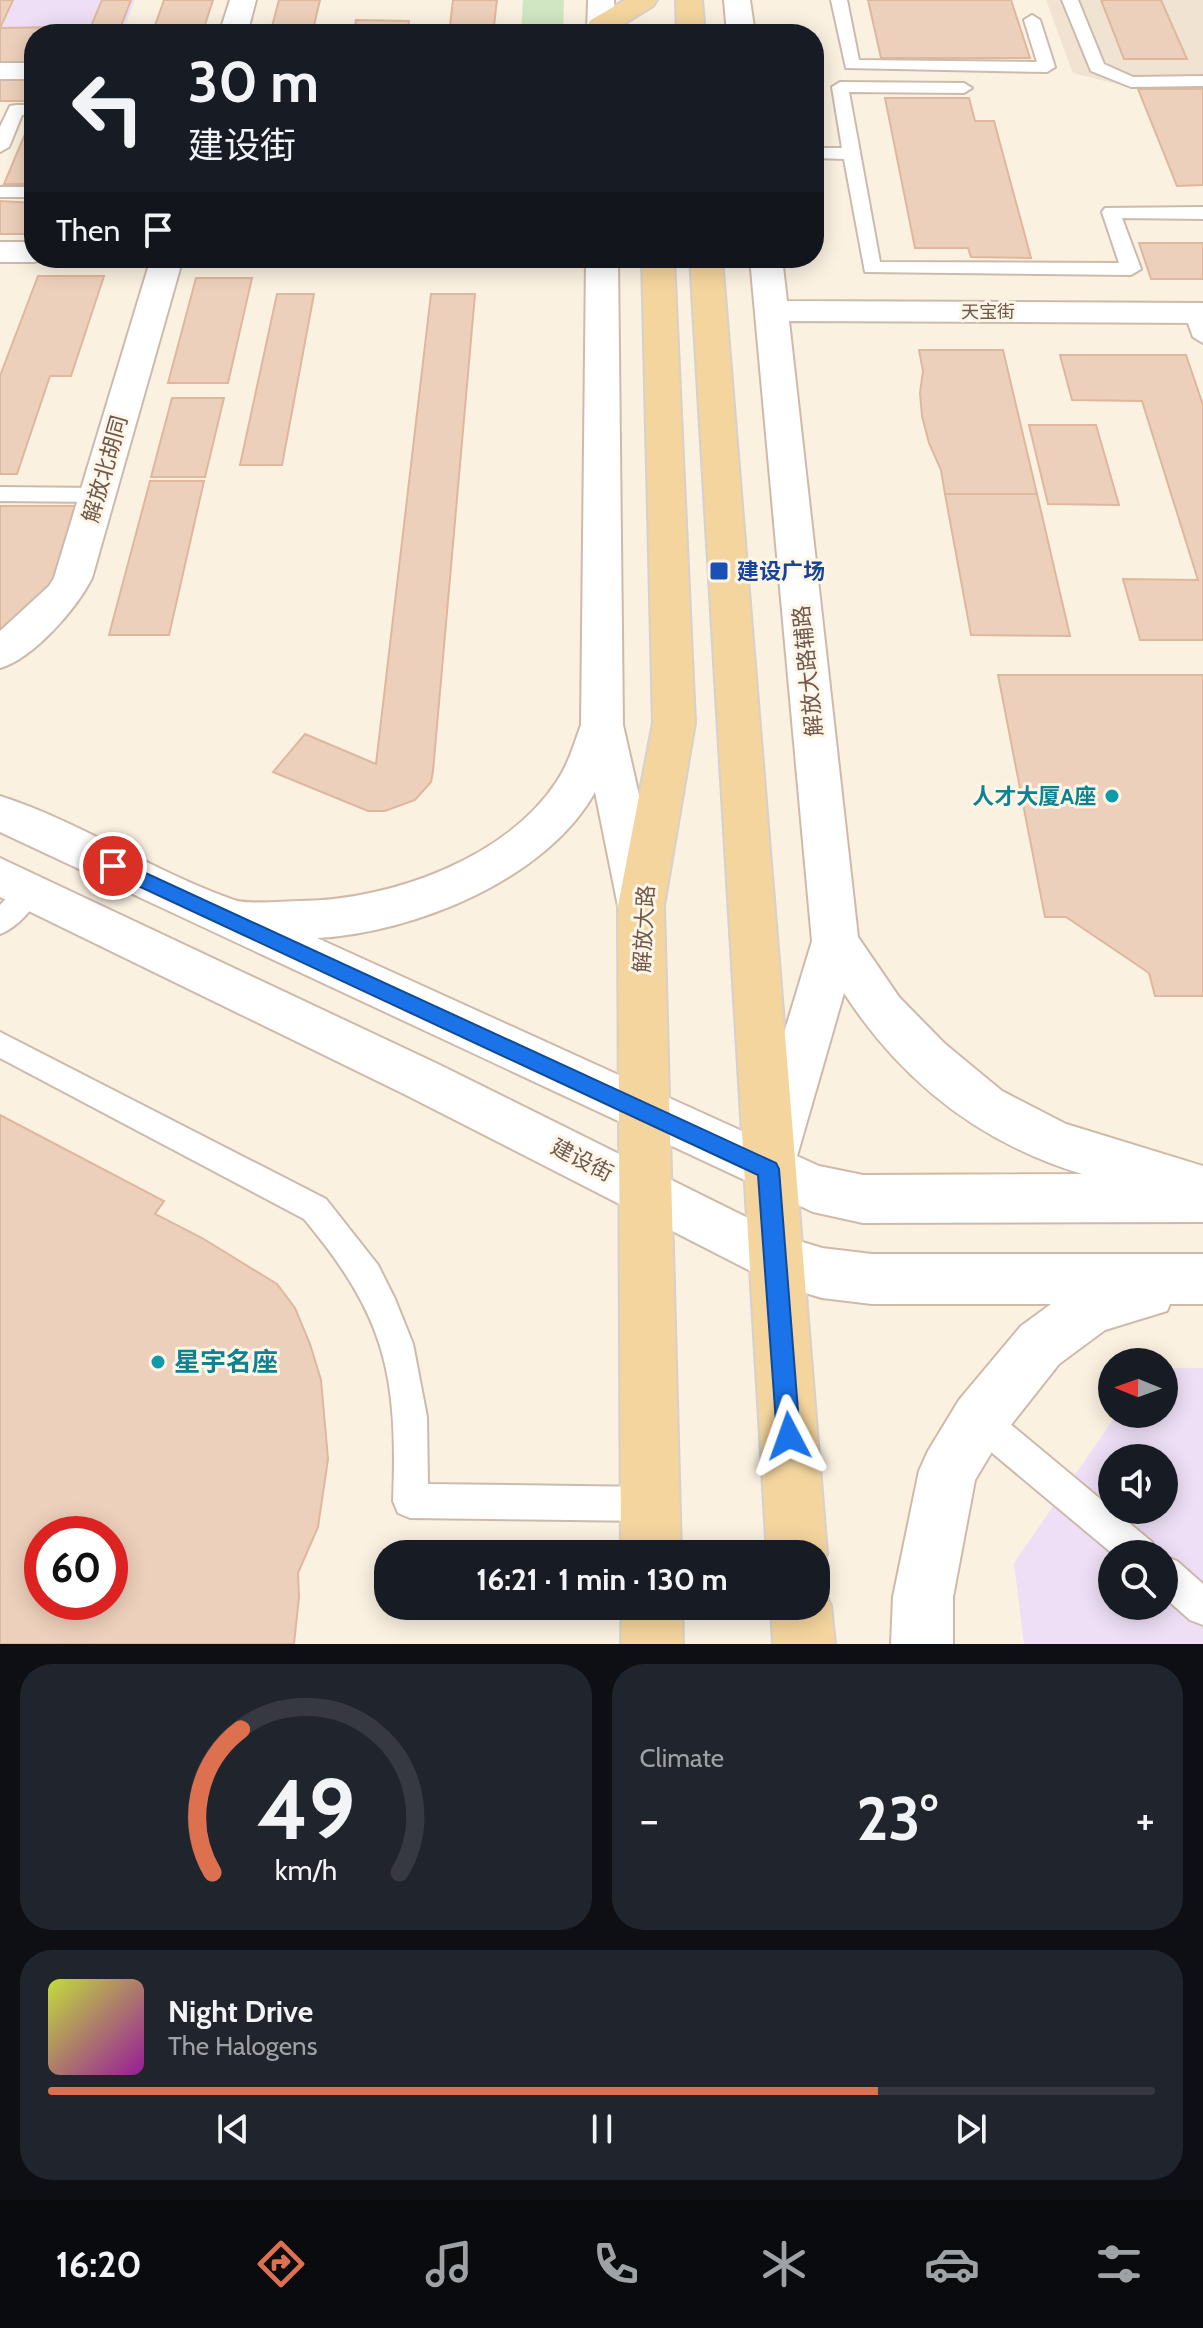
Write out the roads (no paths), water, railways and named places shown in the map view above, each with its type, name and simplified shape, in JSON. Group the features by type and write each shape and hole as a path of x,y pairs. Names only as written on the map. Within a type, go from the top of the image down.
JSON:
{"main road":[{"path":"689,0 690,24"},
{"path":"601,20 648,8"},
{"name":"解放大路","path":"651,1540 641,906 674,723 658,268"},
{"path":"707,268 796,1540"},
{"path":"652,1620 652,1644"},
{"path":"802,1620 804,1644"}],"street":[{"path":"236,24 243,0"},
{"path":"737,0 740,24"},
{"path":"0,71 24,71"},
{"path":"0,252 24,252"},
{"name":"解放北胡同","path":"0,654 69,586 164,268"},
{"path":"602,268 602,725 641,906"},
{"name":"解放大路辅路","path":"767,268 835,941"},
{"name":"天宝街","path":"772,311 1200,321"},
{"path":"226,918 299,920 370,913 437,891 480,872 534,835 566,803 588,766 602,725"},
{"path":"0,813 813,1188 863,1199 1203,1198"},
{"name":"建设街","path":"10,896 423,1080 776,1259 822,1273 872,1279 1203,1279"},
{"path":"769,1169 835,941"},
{"path":"835,941 882,1011 927,1058 984,1107 1054,1143 1203,1189"},
{"path":"922,1644 923,1597 948,1471 979,1420 1040,1345 1091,1308 1203,1279"}],"lane":[{"path":"839,0 852,65 1047,67 1032,20"},
{"path":"1070,0 1097,67 1131,82 1203,81"},
{"path":"964,88 840,87 872,268 1131,269 1111,212 1203,213"},
{"path":"0,147 16,110 24,110"},
{"path":"824,153 851,154"},
{"path":"0,192 24,192"},
{"path":"0,494 97,495"},
{"path":"0,1044 315,1209 345,1241 370,1278 403,1362 412,1422 410,1501 650,1504"},
{"path":"979,1420 1123,1540"},
{"path":"1178,1586 1203,1607"}],"place":[{"name":"建设广场","path":"719,571"},
{"name":"人才大厦A座","path":"1112,796"},
{"name":"星宇名座","path":"158,1362"}]}
